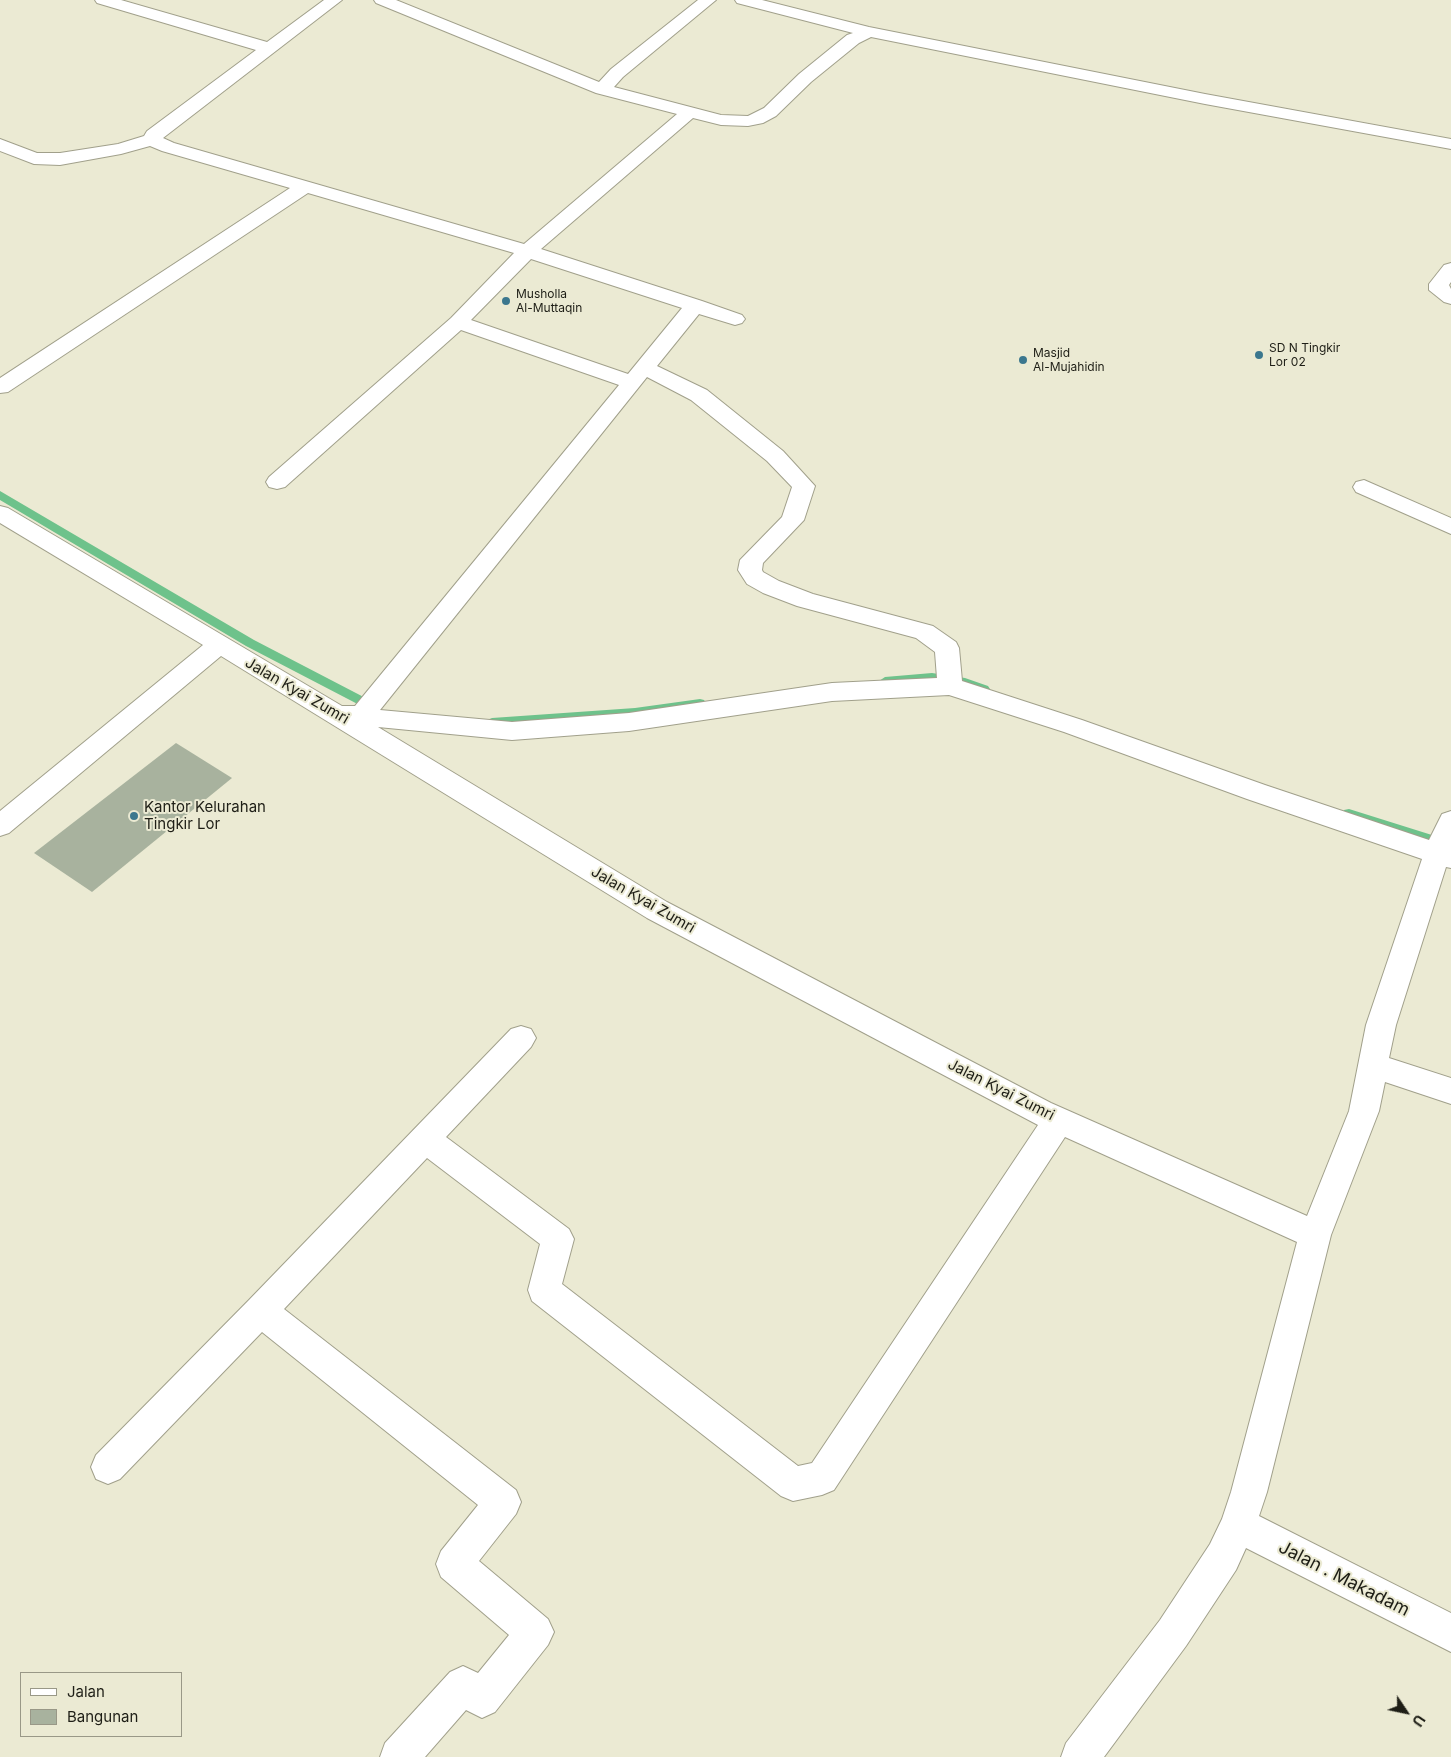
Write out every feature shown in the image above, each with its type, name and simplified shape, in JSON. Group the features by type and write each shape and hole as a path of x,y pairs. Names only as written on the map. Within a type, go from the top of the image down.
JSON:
{"street":[{"path":"103,0 269,48"},
{"path":"153,139 157,130 334,0"},
{"path":"382,0 602,89 729,121 757,118 770,112 805,78 853,39 869,32"},
{"path":"602,89 617,74 708,0"},
{"path":"743,0 869,32 1205,99 1451,144"},
{"path":"277,482 458,322 526,251 690,112"},
{"path":"0,144 34,158 60,159 121,149 153,139 168,147 526,251 735,319"},
{"path":"0,387 306,186"},
{"path":"1451,269 1439,284 1439,290 1451,298"},
{"path":"348,715 639,376 694,305"},
{"path":"458,322 699,395 775,456 804,486 793,520 752,560 750,570 755,578 771,587 805,600 924,632 947,648 949,678"},
{"path":"1364,487 1451,528"},
{"name":"Jalan Kyai Zumri","path":"0,513 219,645 348,715 657,910 1059,1120 1315,1235"},
{"path":"0,826 219,645"},
{"path":"348,715 424,724 512,730 629,722 832,692 949,678 1073,726 1256,792 1446,840 1381,1025 1364,1111 1315,1235 1249,1492 1238,1525 1223,1557 1173,1633 1080,1757"},
{"path":"108,1467 261,1311 521,1038"},
{"path":"1372,1065 1451,1091"},
{"path":"425,1139 558,1239 544,1290 793,1484 822,1478 1059,1120"},
{"path":"261,1311 503,1502 454,1564 535,1632 482,1699 463,1684 399,1757"},
{"name":"Jalan . Makadam","path":"1238,1525 1451,1633"}],"building":[{"name":"Kantor Kelurahan Tingkir Lor","path":"176,743 232,778 92,892 34,853"}],"waterway":[{"path":"0,495 250,643 375,708"},
{"path":"885,681 932,677 965,682 984,689"},
{"path":"492,723 635,712 700,703"},
{"path":"1349,814 1451,846"}],"place":[{"name":"Musholla Al-Muttaqin","path":"506,301"},
{"name":"SD N Tingkir Lor 02","path":"1259,355"},
{"name":"Masjid Al-Mujahidin","path":"1023,360"},
{"name":"Kantor Kelurahan Tingkir Lor","path":"134,816"}]}
